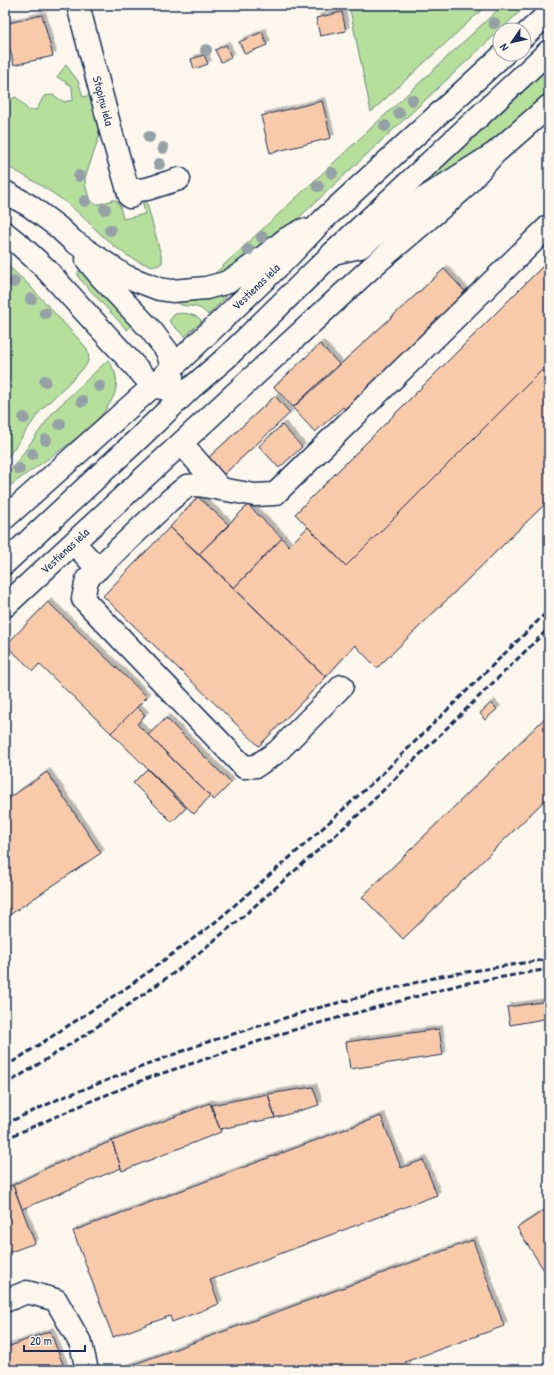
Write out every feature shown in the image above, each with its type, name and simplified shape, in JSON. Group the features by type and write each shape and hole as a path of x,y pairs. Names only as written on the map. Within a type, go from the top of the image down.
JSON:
{"main road":[{"name":"Stopiņu iela","path":"78,5 129,194 179,179"},
{"path":"532,29 549,13"},
{"path":"5,518 172,388 226,358 333,253 549,51"},
{"name":"Vestienas iela","path":"172,367 289,256 324,220 495,62"},
{"name":"Vestienas iela","path":"333,253 360,247 412,206 495,153 547,112"},
{"name":"Vestienas iela","path":"5,606 373,266 461,191 495,153"},
{"path":"5,192 30,206 58,227 73,241 125,276 148,286 172,291 206,288 224,283 239,276 286,239 324,220"},
{"path":"342,686 277,752 256,766 244,767 83,599 87,579 170,500 187,486 198,485 255,495 275,494 549,226"},
{"path":"5,233 20,244 172,388"},
{"path":"5,564 159,419 168,403 172,388 172,367 167,351 160,341 101,277 73,241"},
{"path":"182,444 221,489"},
{"path":"74,543 98,569"},
{"path":"5,1301 26,1292 56,1300 81,1344 87,1370"}],"green space":[{"path":"349,5 487,5 371,112"},
{"path":"503,5 527,5 509,22 492,22 492,38 261,253 256,257 210,278"},
{"path":"66,65 78,81 83,97 90,95 100,134 85,178 86,188 90,199 95,204 116,200 120,206 123,219 145,214 142,199 145,196 162,259 162,263 157,266 145,264 133,259 109,242 68,204 37,183 5,165 5,102 16,97 29,111 37,109 44,96 53,95 64,102 73,100 72,86 57,77"},
{"path":"549,65 549,91 486,150 424,188 422,184"},
{"path":"5,263 27,283 84,345 89,356 85,367 41,410 5,461"},
{"path":"82,270 133,324 127,330 78,277 78,272"},
{"path":"222,295 225,296 224,299 208,315 199,308 176,302 176,300 201,300"},
{"path":"175,314 189,314 202,321 184,336 169,321"},
{"path":"108,360 115,373 116,388 111,402 101,416 87,430 9,487 5,483 5,478 54,411"}],"building":[{"path":"342,12 346,31 320,36 316,18"},
{"path":"42,15 53,56 14,65 5,30 5,24"},
{"path":"262,32 267,45 245,54 239,42"},
{"path":"226,45 231,57 221,62 215,50"},
{"path":"204,55 208,64 194,69 191,59"},
{"path":"322,101 331,138 270,153 261,116"},
{"path":"549,260 549,363 346,566 295,514"},
{"path":"444,269 469,296 346,410 343,407 315,432 293,408"},
{"path":"320,344 339,364 293,407 274,387"},
{"path":"549,363 549,500 377,668 355,645 326,677 234,588 282,538 289,546 308,527 346,566"},
{"path":"275,396 290,413 221,477 206,460"},
{"path":"282,425 302,447 279,468 259,446"},
{"path":"198,497 229,525 199,554 170,527"},
{"path":"248,505 282,538 234,588 199,554"},
{"path":"170,527 326,677 259,746 103,596"},
{"path":"48,602 147,697 111,733 39,664 33,671 6,645"},
{"path":"491,703 497,709 485,720 480,713"},
{"path":"137,707 145,715 137,724 210,796 194,814 111,733"},
{"path":"549,714 549,796 403,939 362,897"},
{"path":"166,718 231,783 214,800 148,735"},
{"path":"147,769 186,808 172,822 133,783"},
{"path":"47,772 101,853 5,918 5,801"},
{"path":"549,1001 549,1018 510,1025 507,1007"},
{"path":"439,1029 443,1055 350,1069 346,1042"},
{"path":"313,1087 319,1105 275,1118 268,1094"},
{"path":"268,1094 275,1118 220,1129 211,1105"},
{"path":"210,1103 221,1132 122,1171 112,1141"},
{"path":"381,1116 401,1168 423,1160 437,1195 210,1280 219,1304 172,1322 170,1316 113,1337 73,1231"},
{"path":"112,1141 121,1168 22,1209 13,1185 49,1167"},
{"path":"13,1185 35,1243 5,1254 5,1189"},
{"path":"549,1207 549,1278 517,1228"},
{"path":"473,1240 504,1326 405,1362 408,1370 124,1370 124,1368"},
{"path":"50,1331 64,1367 55,1370 5,1370 5,1348"}],"railway":[{"path":"5,1067 129,986 213,924 303,846 382,774 549,610"},
{"path":"5,1085 85,1035 178,970 239,920 358,815 549,628"},
{"path":"5,1124 61,1098 201,1044 314,1009 441,976 549,959"},
{"path":"5,1139 91,1101 148,1078 290,1031 462,984 549,969"}]}
